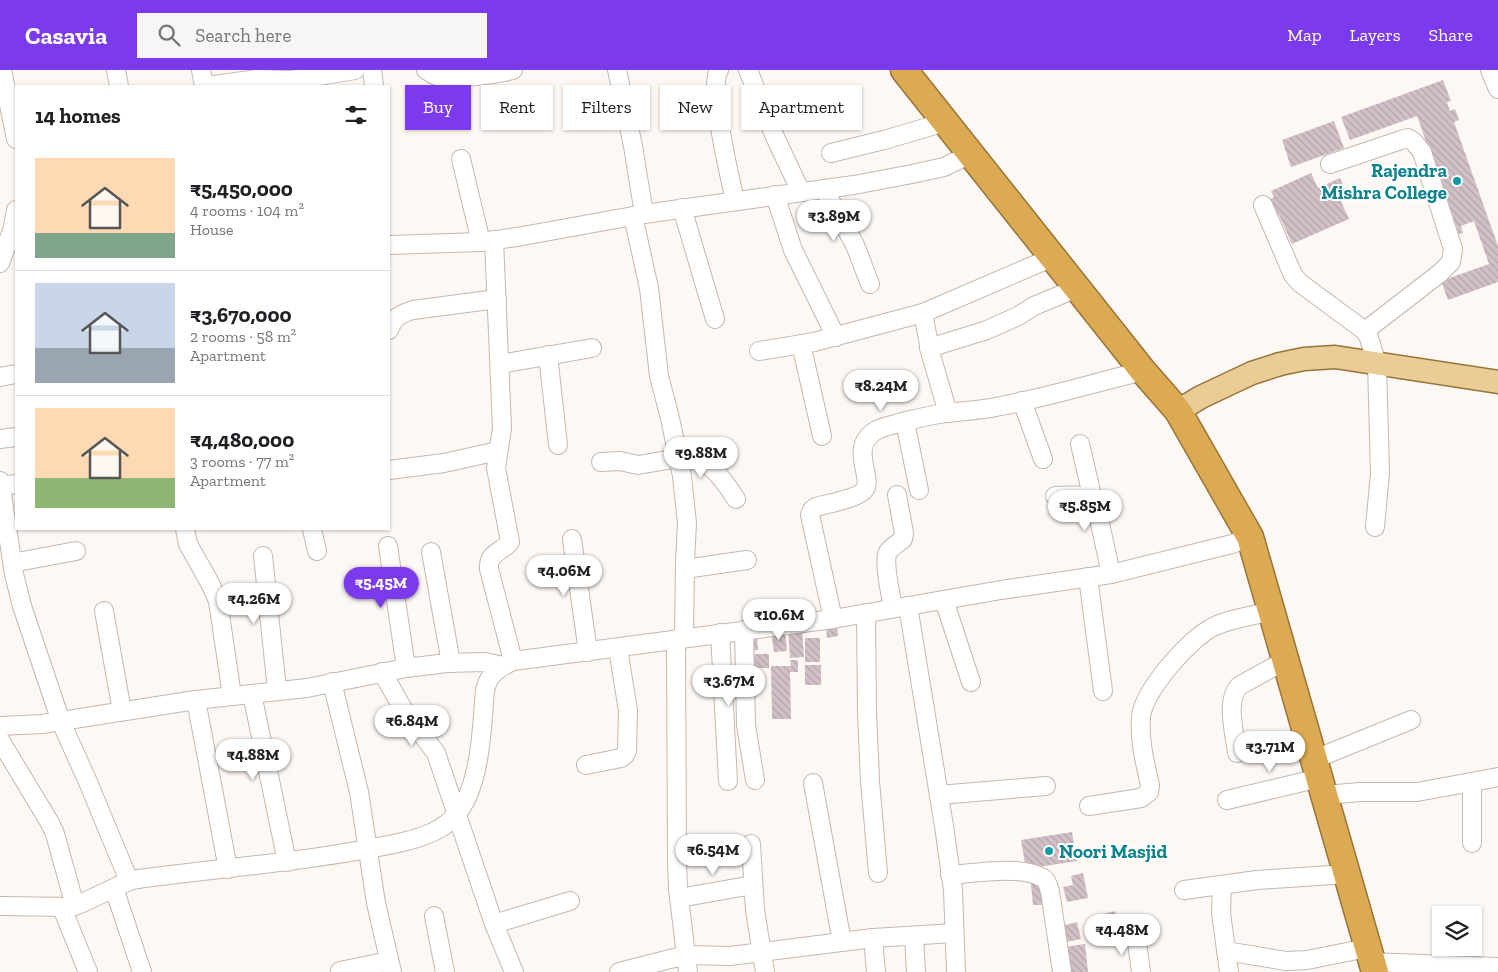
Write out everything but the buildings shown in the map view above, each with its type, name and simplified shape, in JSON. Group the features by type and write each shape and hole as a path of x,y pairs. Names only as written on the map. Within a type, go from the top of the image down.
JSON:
{"highway":[{"path":"904,70 1077,288 1178,411 1250,537 1371,961"}],"main road":[{"path":"1178,411 1201,397 1252,373 1304,359 1335,357 1498,382"}],"street":[{"path":"2,70 14,116"},
{"path":"116,70 119,85"},
{"path":"201,70 205,85"},
{"path":"226,85 248,84 267,79 290,80 350,70"},
{"path":"372,70 374,85"},
{"path":"426,70 436,76 444,77 484,75 513,70"},
{"path":"617,70 634,146 638,215 659,376 678,453 687,523 680,638 676,860 687,964"},
{"path":"719,70 716,78 717,107 735,201"},
{"path":"748,70 775,137 801,192"},
{"path":"1490,70 1498,89"},
{"path":"831,153 945,122"},
{"path":"1330,164 1400,140 1408,138 1414,142 1422,152 1446,222 1453,249 1451,262 1440,273 1365,331"},
{"path":"390,245 488,241 682,208 854,185 944,167 971,154"},
{"path":"461,159 488,241 497,299 502,428 496,468 510,542 502,550 490,557 488,562 508,663"},
{"path":"824,189 855,245 870,284"},
{"path":"775,195 793,250 836,337"},
{"path":"1263,205 1293,275 1300,283 1365,331 1370,338 1377,364 1380,473 1375,527"},
{"path":"682,208 715,320"},
{"path":"0,213 15,210"},
{"path":"0,263 12,231 15,215"},
{"path":"759,351 836,337 923,313 1053,257"},
{"path":"929,348 986,330 1018,316 1034,306 1077,288"},
{"path":"390,328 397,316 413,310 497,299"},
{"path":"923,313 929,348 948,413"},
{"path":"801,344 822,436"},
{"path":"500,364 592,348"},
{"path":"548,355 558,445"},
{"path":"833,619 810,515 816,507 850,497 866,488 862,456 866,440 877,430 948,413 994,408 1022,402 1144,371"},
{"path":"0,377 15,374"},
{"path":"1022,402 1043,459"},
{"path":"905,422 919,490"},
{"path":"0,440 15,438"},
{"path":"1080,444 1111,574"},
{"path":"390,470 444,463 498,451"},
{"path":"601,462 620,461 638,464 678,453 708,464 726,482 736,499"},
{"path":"6,484 12,563 22,606 61,722 88,782 122,885 142,972"},
{"path":"897,495 904,533 903,539 889,550 887,554 901,607 939,795 950,874 956,972"},
{"path":"1055,496 1082,496 1093,500"},
{"path":"185,530 188,544 218,601 232,696"},
{"path":"312,530 317,551"},
{"path":"0,726 61,722 196,700 306,688 406,668 451,663 508,663 680,638 833,619 1111,574 1232,544 1250,537"},
{"path":"572,539 588,652"},
{"path":"388,546 406,668"},
{"path":"12,563 76,550"},
{"path":"430,552 451,663"},
{"path":"263,556 277,690"},
{"path":"685,569 747,560"},
{"path":"1088,577 1103,691"},
{"path":"944,600 970,682"},
{"path":"104,610 122,711"},
{"path":"1089,806 1142,798 1150,792 1142,746 1140,719 1147,700 1169,666 1196,638 1211,627 1231,620 1272,611"},
{"path":"866,613 870,781 878,873"},
{"path":"744,630 746,725 755,780"},
{"path":"720,633 728,780"},
{"path":"586,766 621,758 627,750 628,711 618,648"},
{"path":"1237,753 1232,713 1234,691 1239,686 1286,660"},
{"path":"0,906 69,907 122,885 174,874 288,862 368,849 432,833 445,826 468,796 480,750 485,690 488,680 492,673 508,663"},
{"path":"382,672 403,709 436,753 494,924 514,972"},
{"path":"332,682 359,792 376,903 390,967 340,971"},
{"path":"252,694 288,862"},
{"path":"196,700 228,869"},
{"path":"1227,800 1320,777 1412,720"},
{"path":"0,740 50,823 57,841 69,907 88,972"},
{"path":"1320,777 1360,792 1417,792 1498,776"},
{"path":"1472,782 1472,843"},
{"path":"813,783 842,942"},
{"path":"939,795 1046,786"},
{"path":"750,844 756,923 765,972"},
{"path":"950,874 1011,870 1044,878 1048,883 1050,891 1062,972"},
{"path":"1184,890 1271,879 1347,874"},
{"path":"679,898 753,885"},
{"path":"1222,885 1221,913 1229,972"},
{"path":"494,924 570,901"},
{"path":"434,916 445,972"},
{"path":"619,972 873,938 954,934"},
{"path":"1136,934 1141,972"},
{"path":"912,971 914,936"},
{"path":"873,938 876,972"},
{"path":"1226,951 1286,961 1371,961 1498,967"}],"place":[{"name":"Rajendra Mishra College","path":"1457,181"},
{"name":"Noori Masjid","path":"1049,851"}]}
